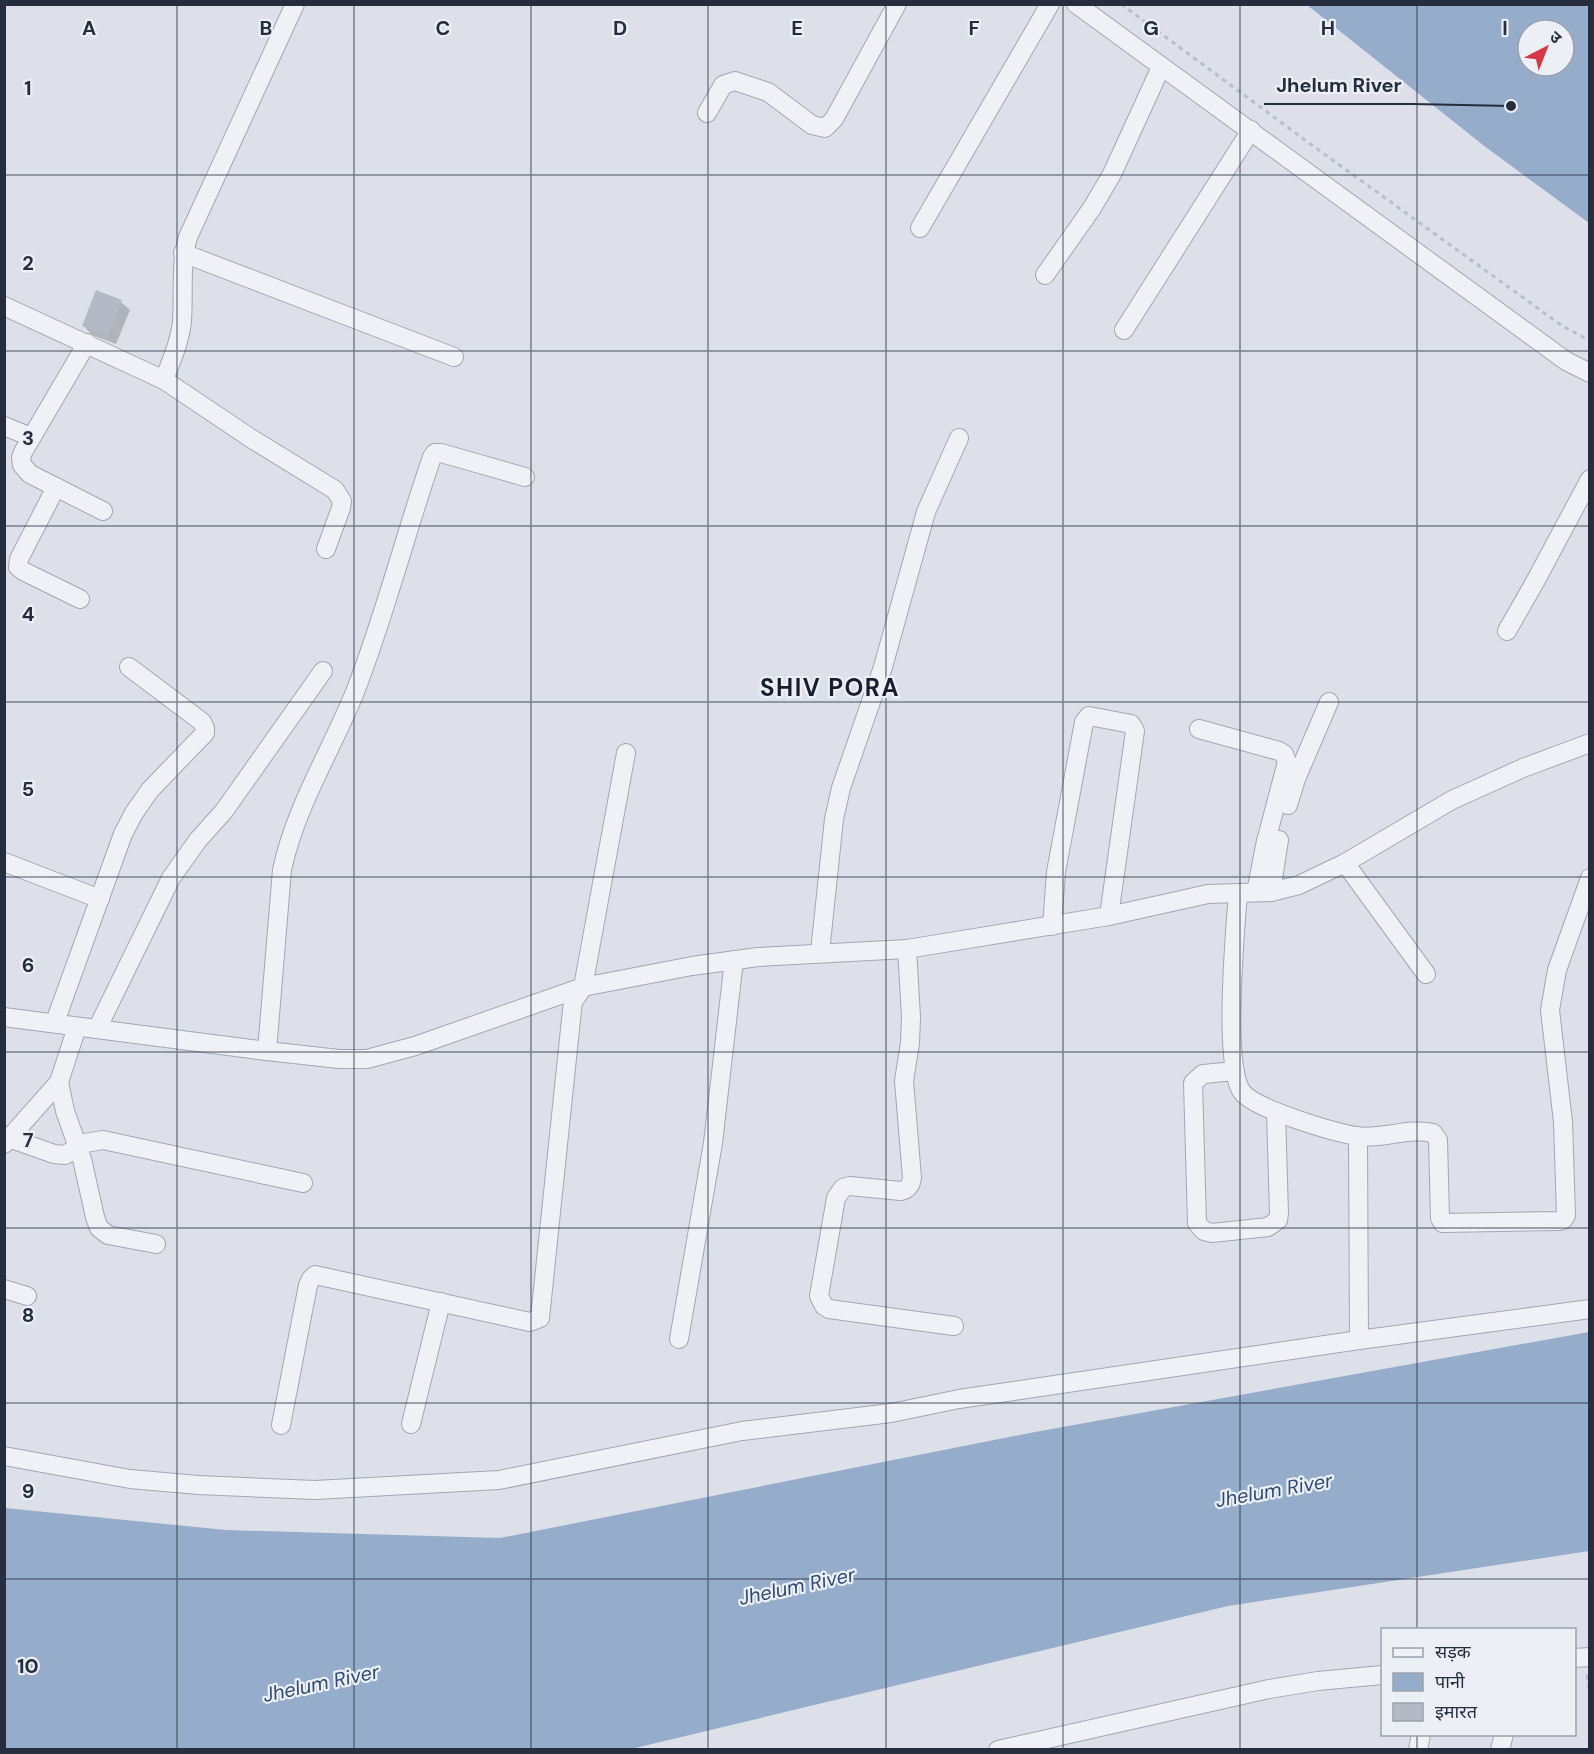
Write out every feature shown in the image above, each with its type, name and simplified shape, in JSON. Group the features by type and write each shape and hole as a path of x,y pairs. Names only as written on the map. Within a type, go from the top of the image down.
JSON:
{"street":[{"path":"164,380 182,324 183,253 200,210 295,4"},
{"path":"707,113 723,86 735,81 768,92 812,125 825,128 834,119 897,4"},
{"path":"920,228 1050,4"},
{"path":"1076,4 1566,361 1590,373"},
{"path":"1046,275 1092,208 1112,174 1161,66"},
{"path":"1124,330 1251,130"},
{"path":"183,253 454,357"},
{"path":"4,306 164,380 252,439 335,490 342,501 341,508 326,549"},
{"path":"87,343 31,436 21,458 22,465 30,474 103,510"},
{"path":"4,426 31,436"},
{"path":"820,952 834,819 841,788 883,667 926,512 959,438"},
{"path":"267,1051 282,870 288,842 355,693 375,638 432,457 435,453 441,453 525,477"},
{"path":"1507,631 1590,478"},
{"path":"56,488 19,559 18,567 80,599"},
{"path":"55,1022 123,834 150,790 202,736 205,728 202,722 129,667"},
{"path":"97,1029 171,878 198,840 224,811 323,671"},
{"path":"1255,892 1276,849 1296,779 1329,702"},
{"path":"1052,926 1056,872 1065,815 1084,722 1089,716 1131,724 1135,731 1109,916"},
{"path":"1199,729 1279,751 1287,762 1255,892 1231,1048 1238,1085 1251,1101 1276,1112 1358,1136 1430,1131 1436,1134 1440,1218 1443,1223 1563,1221 1566,1215 1563,1122 1550,1010 1557,970 1585,904 1590,878"},
{"path":"4,1017 267,1051 339,1059 367,1059 415,1046 583,987 692,966 820,952 908,948 1109,916 1208,894 1255,892 1299,885 1345,863 1452,800 1523,768 1590,743"},
{"path":"281,1425 308,1285 315,1275 530,1322 540,1318 573,1002 583,987 626,753"},
{"path":"4,862 100,899"},
{"path":"1345,863 1426,974"},
{"path":"908,948 910,1025 904,1081 911,1183 909,1187 901,1191 850,1186 839,1191 819,1296 824,1306 829,1309 954,1326"},
{"path":"679,1339 713,1143 734,960"},
{"path":"77,1027 59,1082 7,1141 65,1155 85,1143 103,1140 303,1182"},
{"path":"1235,1071 1203,1074 1193,1083 1197,1223 1204,1231 1212,1233 1268,1227 1278,1221 1276,1112"},
{"path":"59,1082 65,1111 78,1147 94,1217 101,1231 108,1235 156,1244"},
{"path":"1358,1136 1359,1340"},
{"path":"4,1289 27,1296"},
{"path":"411,1424 441,1302"},
{"path":"4,1456 130,1479 198,1485 315,1490 499,1480 742,1431 891,1413 959,1399 1359,1340 1590,1309"},
{"path":"998,1749 1269,1689 1318,1681 1381,1675"}],"path":[{"path":"1121,4 1561,325 1590,341"}],"water":[{"path":"1307,5 1589,5 1589,223 1483,145"},
{"path":"1589,1332 1589,1551 1228,1606 631,1749 5,1749 5,1508 226,1530 500,1538 1035,1432"}],"building":[{"path":"96,290 122,300 108,337 82,326"}],"place":[{"name":"Jhelum River","path":"1511,106"}],"district":[{"name":"SHIV PORA","path":"830,687"}]}
